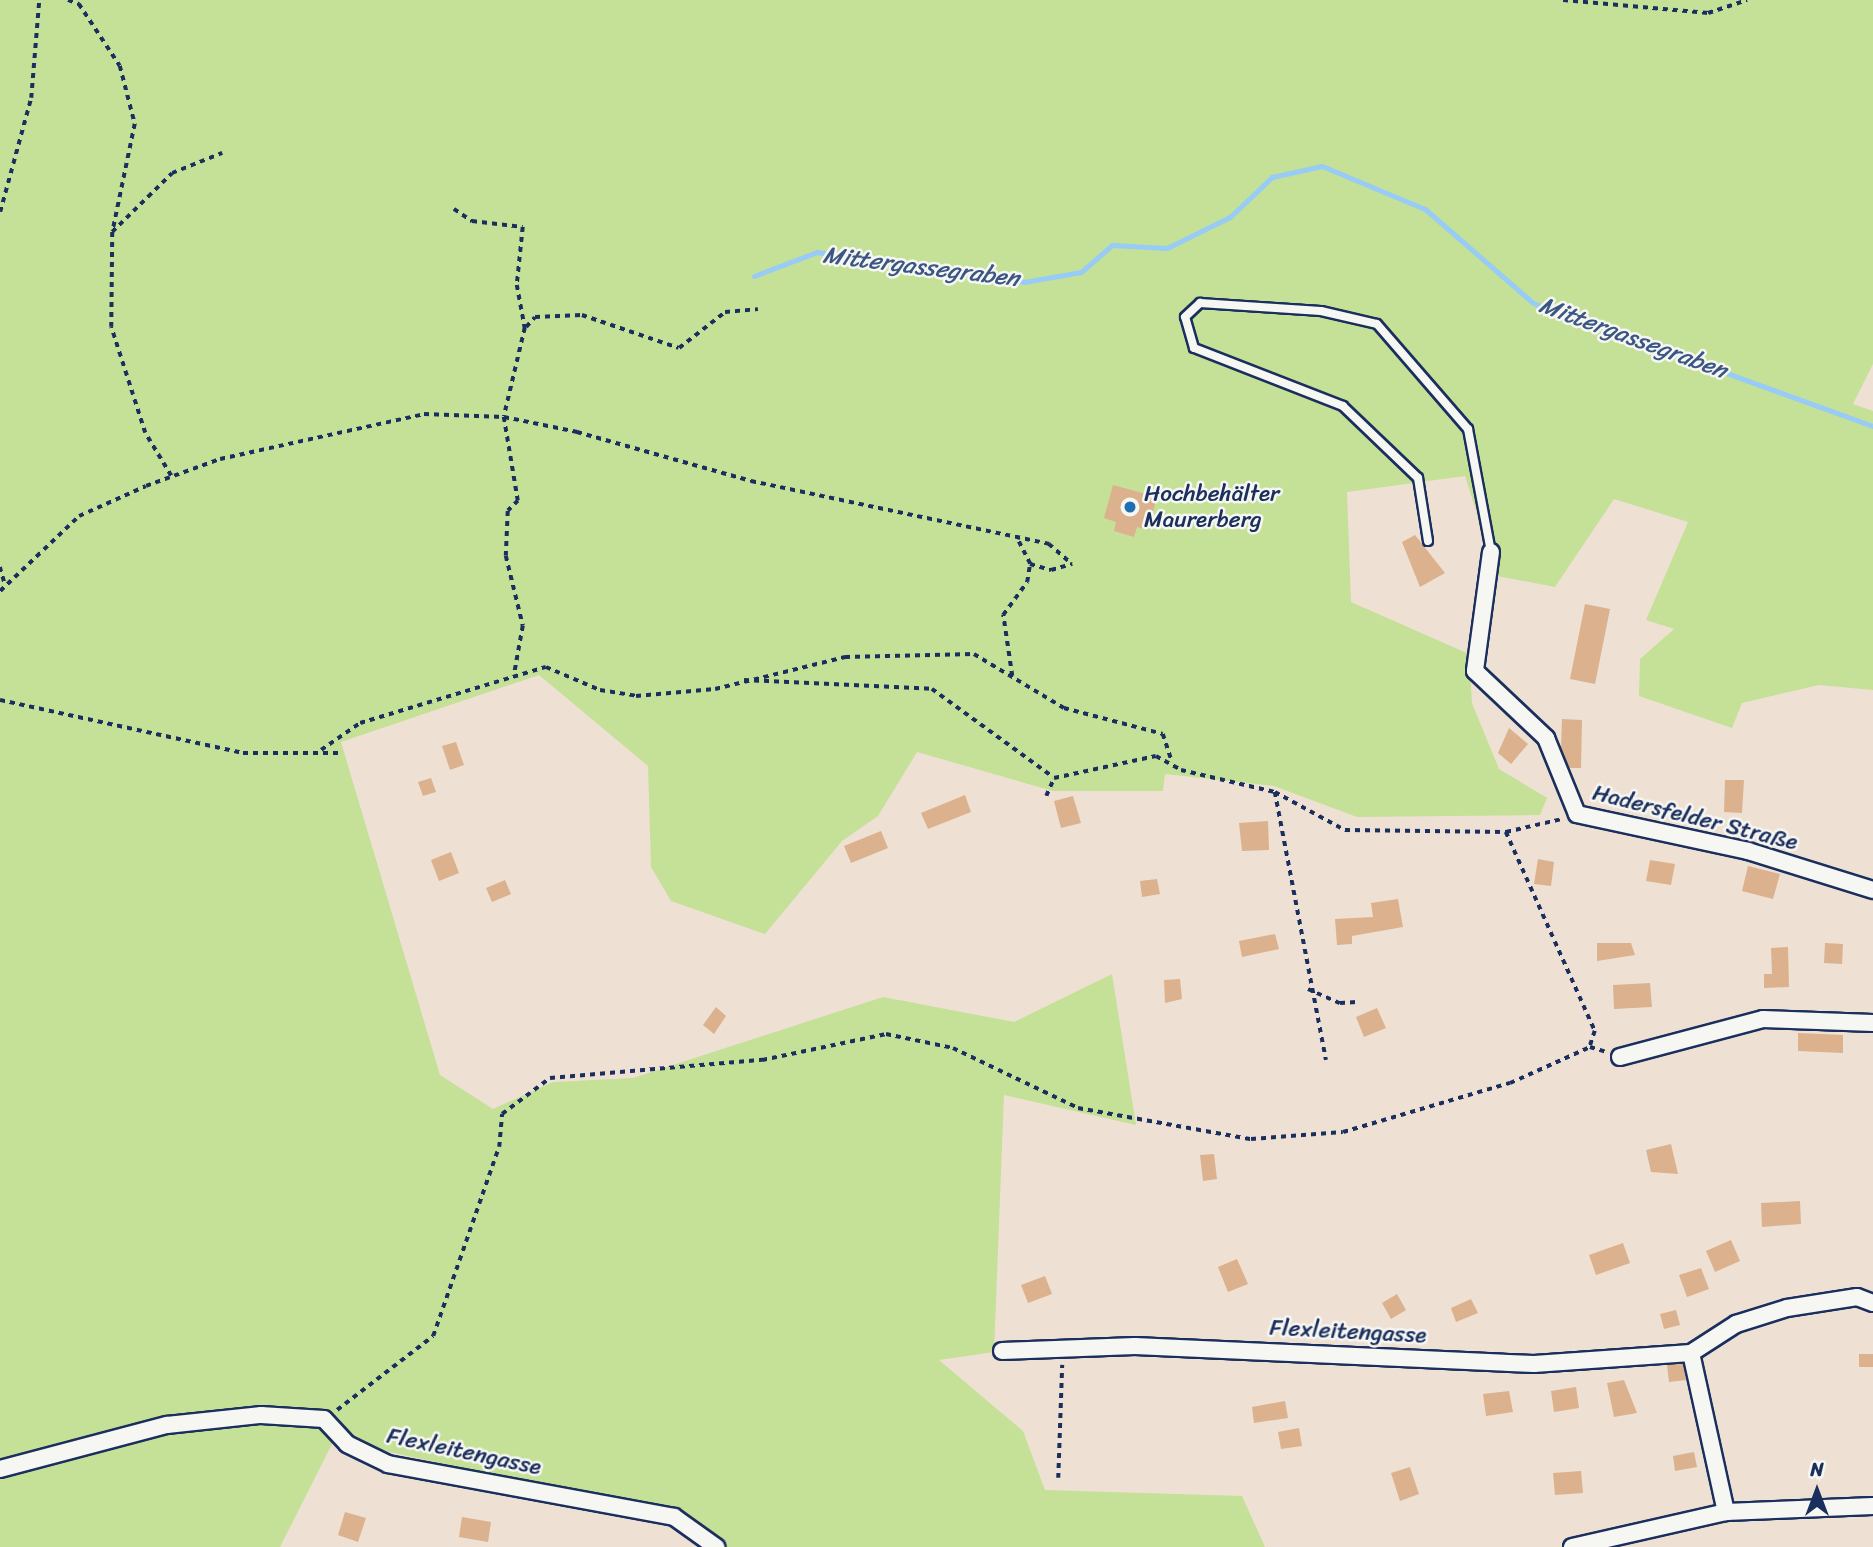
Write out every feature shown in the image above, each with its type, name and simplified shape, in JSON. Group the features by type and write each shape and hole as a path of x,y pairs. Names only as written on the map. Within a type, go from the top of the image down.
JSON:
{"street":[{"name":"Hadersfelder Straße","path":"1492,552 1475,671 1546,738 1577,814 1748,851 1873,890"},
{"path":"1620,1057 1763,1019 1873,1023"},
{"name":"Flexleitengasse","path":"1002,1351 1063,1345 1534,1364 1691,1353 1736,1324 1787,1308 1857,1297 1873,1303"},
{"path":"1691,1353 1726,1512"},
{"path":"0,1469 167,1425 261,1415 324,1419"},
{"name":"Flexleitengasse","path":"324,1419 347,1444 388,1464 674,1517 716,1547"},
{"path":"1572,1547 1726,1512 1873,1506"}],"lane":[{"name":"Hadersfelder Straße","path":"1428,541 1418,478 1343,406 1194,348 1185,317 1200,303 1321,311 1377,324 1468,429 1492,552"}],"path":[{"path":"0,212 31,98 38,0"},
{"path":"68,0 79,4 120,66 135,124 112,232 111,327 145,433 171,476"},
{"path":"1563,0 1708,13 1747,0"},
{"path":"112,232 172,173 222,153"},
{"path":"454,209 472,221 523,227 517,285 525,328 504,417 518,501 508,511 506,556 523,625 514,677"},
{"path":"525,328 535,317 582,316 679,348 725,312 758,309"},
{"path":"0,591 79,516 171,476 326,432 424,414 504,417 764,484 1049,544 1072,564 1051,570 1030,564"},
{"path":"1012,677 1003,615 1027,582 1030,564 1016,536"},
{"path":"0,567 5,585"},
{"path":"321,750 360,723 546,667 600,690 636,696 742,680 845,657 974,654 1064,708 1163,734 1172,762"},
{"path":"742,680 932,689 1054,778 1156,756 1172,762 1181,770 1275,792 1345,830 1506,832 1577,814"},
{"path":"0,700 243,753 321,750 340,754"},
{"path":"1046,796 1054,778"},
{"path":"1275,792 1308,989 1326,1060"},
{"path":"1506,832 1506,844 1595,1031 1590,1047"},
{"path":"1308,989 1340,1003 1357,1002"},
{"path":"324,1419 433,1336 499,1147 502,1114 550,1078 762,1060 886,1034 953,1048 1078,1108 1251,1139 1343,1132 1510,1083 1590,1047 1620,1057"},
{"path":"1058,1478 1063,1345"}],"green space":[{"path":"0,0 1873,0 1873,364 1853,404 1873,411 1873,690 1819,685 1742,703 1732,728 1639,696 1640,659 1674,629 1646,620 1688,522 1614,499 1555,587 1497,576 1465,476 1347,492 1351,602 1469,654 1472,703 1499,769 1547,798 1540,815 1357,817 1274,786 1165,774 1163,791 1053,791 917,752 878,816 842,841 765,934 671,901 651,867 648,766 539,675 341,742 440,1075 493,1109 553,1082 633,1078 883,997 1014,1022 1112,974 1136,1125 1004,1095 994,1352 939,1360 1023,1431 1045,1490 1242,1496 1265,1547 727,1547 676,1514 334,1440 280,1547 0,1547"}],"building":[{"name":"Hochbehälter Maurerberg","path":"1113,485 1157,497 1148,530 1137,527 1134,537 1114,531 1116,522 1104,518"},
{"path":"1415,535 1445,573 1420,587 1402,542"},
{"path":"1585,604 1610,609 1595,684 1570,679"},
{"path":"1562,719 1582,720 1581,768 1569,768 1561,747"},
{"path":"1509,728 1528,744 1511,764 1498,753"},
{"path":"456,742 464,765 450,770 442,746"},
{"path":"431,778 436,792 423,796 418,782"},
{"path":"1725,780 1744,780 1742,813 1724,812"},
{"path":"965,795 971,812 928,829 921,813"},
{"path":"1073,796 1081,823 1061,828 1054,801"},
{"path":"1268,821 1269,850 1242,851 1239,823"},
{"path":"881,831 888,848 851,863 844,846"},
{"path":"451,852 459,873 439,881 431,860"},
{"path":"1538,859 1554,862 1551,886 1534,884"},
{"path":"1650,860 1675,864 1671,885 1646,881"},
{"path":"1748,866 1780,874 1773,899 1742,891"},
{"path":"1157,879 1160,894 1142,897 1140,881"},
{"path":"505,880 511,894 492,902 486,888"},
{"path":"1398,899 1403,927 1352,936 1352,944 1337,945 1335,919 1373,917 1371,903"},
{"path":"1275,934 1279,949 1242,957 1239,941"},
{"path":"1597,943 1631,943 1635,955 1597,961"},
{"path":"1825,943 1843,944 1842,964 1824,963"},
{"path":"1788,947 1789,987 1764,988 1764,974 1772,974 1771,948"},
{"path":"1180,979 1182,999 1165,1003 1164,980"},
{"path":"1650,983 1652,1007 1614,1009 1613,985"},
{"path":"716,1007 726,1016 714,1034 703,1025"},
{"path":"1377,1008 1386,1028 1364,1037 1356,1017"},
{"path":"1798,1033 1843,1035 1843,1053 1798,1051"},
{"path":"1671,1144 1678,1174 1651,1172 1646,1150"},
{"path":"1214,1154 1217,1179 1203,1181 1200,1155"},
{"path":"1800,1201 1801,1224 1762,1227 1761,1203"},
{"path":"1731,1240 1740,1261 1715,1272 1706,1251"},
{"path":"1623,1243 1630,1263 1596,1275 1589,1255"},
{"path":"1237,1259 1248,1284 1228,1292 1218,1267"},
{"path":"1701,1268 1709,1289 1687,1297 1679,1275"},
{"path":"1045,1276 1052,1294 1028,1303 1021,1285"},
{"path":"1397,1294 1406,1310 1391,1319 1382,1303"},
{"path":"1471,1299 1478,1313 1456,1322 1451,1308"},
{"path":"1676,1310 1680,1325 1664,1329 1660,1314"},
{"path":"1859,1354 1873,1354 1873,1367 1859,1367"},
{"path":"1683,1364 1686,1380 1669,1382 1667,1365"},
{"path":"1624,1380 1637,1413 1614,1417 1607,1383"},
{"path":"1576,1387 1579,1408 1554,1412 1551,1391"},
{"path":"1509,1391 1513,1412 1486,1416 1483,1394"},
{"path":"1285,1401 1288,1418 1254,1423 1252,1407"},
{"path":"1299,1428 1302,1446 1281,1449 1278,1432"},
{"path":"1694,1452 1697,1467 1675,1471 1673,1456"},
{"path":"1410,1467 1419,1494 1400,1501 1391,1473"},
{"path":"1581,1471 1583,1493 1555,1495 1553,1473"},
{"path":"345,1512 366,1518 358,1542 338,1535"},
{"path":"462,1517 491,1522 488,1542 459,1537"}],"waterway":[{"name":"Mittergassegraben","path":"754,276 817,252 1024,282 1081,272 1112,245 1167,248 1230,217 1272,177 1322,166 1425,209 1533,303 1873,426"}],"place":[{"name":"Hochbehälter Maurerberg","path":"1130,507"}]}
